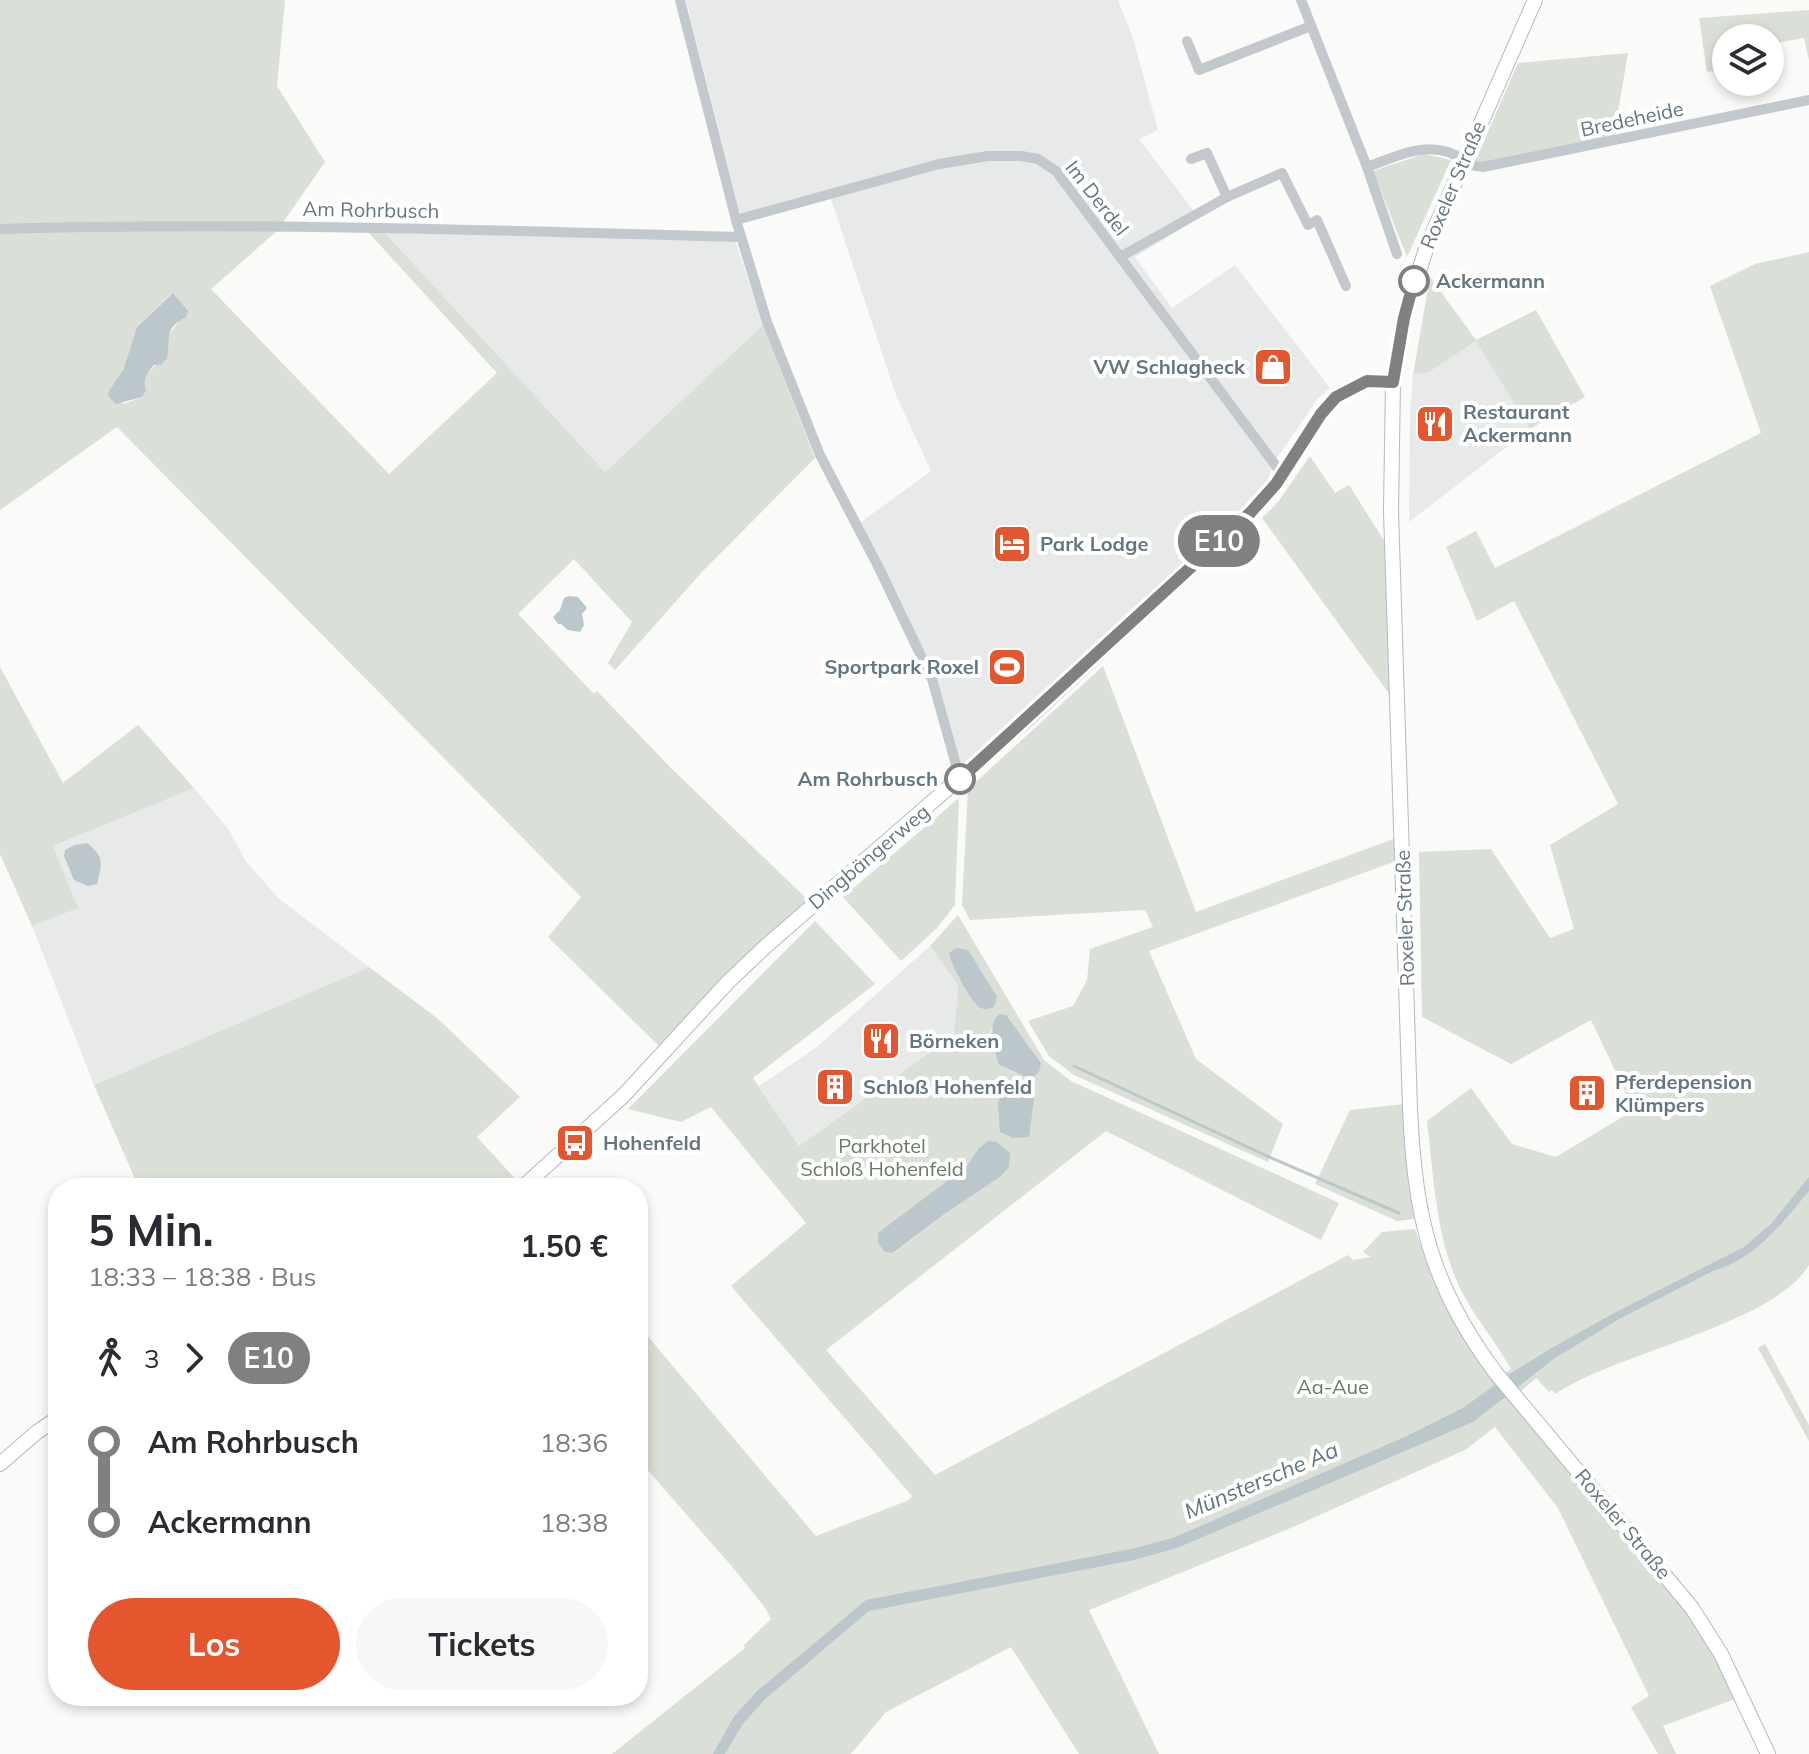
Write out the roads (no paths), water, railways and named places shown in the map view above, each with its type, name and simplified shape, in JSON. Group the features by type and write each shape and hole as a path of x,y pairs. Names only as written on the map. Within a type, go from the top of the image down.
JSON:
{"main road":[{"name":"Roxeler Straße","path":"1535,0 1463,160 1414,281 1393,382 1391,511 1412,1165 1424,1234 1440,1281 1461,1323 1495,1372 1692,1608 1721,1654 1768,1754"},
{"name":"Dingbängerweg","path":"533,1178 624,1095 728,982 766,946 960,779 1250,513 1270,492 1321,414 1336,397 1367,381 1393,382"},
{"path":"0,1464 48,1425"}],"street":[{"path":"680,0 736,220 767,322 820,455 932,679 960,779"},
{"path":"1301,0 1367,167 1397,254"},
{"path":"1187,41 1199,70 1311,26"},
{"name":"Bredeheide","path":"1367,167 1427,149 1448,152 1476,167 1483,167 1809,100"},
{"path":"1191,159 1207,153 1227,197"},
{"name":"Im Derdel","path":"736,220 939,164 988,156 1038,159 1056,171 1282,474"},
{"path":"1120,257 1227,197 1282,173 1308,225 1317,220 1346,286"},
{"name":"Am Rohrbusch","path":"0,229 211,226 741,237"}],"waterway":[{"path":"1074,1066 1267,1156 1399,1213"}],"place":[{"name":"Ackermann","path":"1414,281"},
{"name":"VW Schlagheck","path":"1273,367"},
{"name":"Restaurant Ackermann","path":"1435,424"},
{"name":"Park Lodge","path":"1012,544"},
{"name":"Sportpark Roxel","path":"1007,667"},
{"name":"Am Rohrbusch","path":"960,779"},
{"name":"Börneken","path":"881,1041"},
{"name":"Schloß Hohenfeld","path":"835,1087"},
{"name":"Pferdepension Klümpers","path":"1587,1093"},
{"name":"Hohenfeld","path":"575,1143"}],"park label":[{"name":"Parkhotel Schloß Hohenfeld","path":"882,1158"},
{"name":"Aa-Aue","path":"1333,1387"}],"water label":[{"name":"Münstersche Aa","path":"1261,1480"}]}
